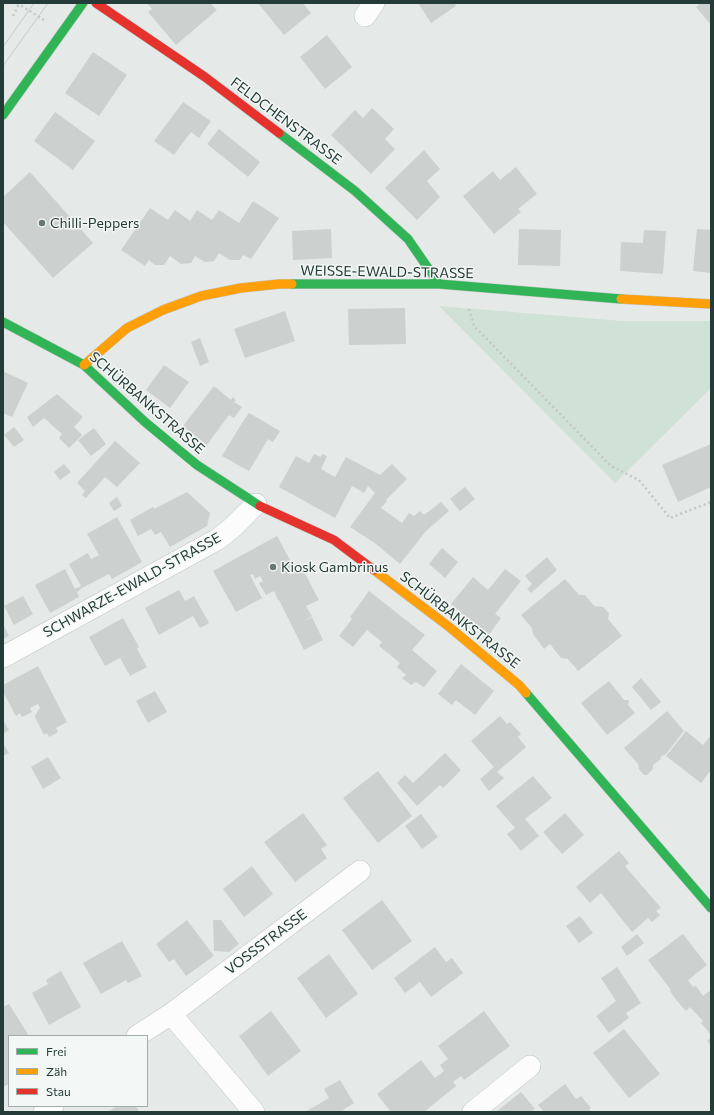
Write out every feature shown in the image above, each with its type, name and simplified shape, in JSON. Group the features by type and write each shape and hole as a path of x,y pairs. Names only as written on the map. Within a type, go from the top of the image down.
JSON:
{"street":[{"path":"3,116 83,3"},
{"name":"FELDCHENSTRASSE","path":"96,3 205,77 355,191 408,239 439,284"},
{"name":"WEISSE-EWALD-STRASSE","path":"84,365 127,328 163,310 201,296 241,288 279,284 462,285 638,300 711,304"},
{"name":"SCHÜRBANKSTRASSE","path":"3,322 84,365 144,422 197,465 256,504 334,540 448,626 519,685 711,908"},
{"name":"SCHWARZE-EWALD-STRASSE","path":"3,657 218,539 256,504"},
{"name":"VOSSSTRASSE","path":"139,1035 171,1014 360,871"},
{"path":"171,1014 254,1112"},
{"path":"473,1112 530,1066"}],"path":[{"path":"13,16 18,4 46,21"},
{"path":"462,285 474,326 611,466 639,480 670,518 711,502"}],"green space":[{"path":"439,306 622,321 711,321 711,388 615,483"}],"building":[{"path":"147,3 210,3 217,10 176,45 148,12 152,9"},
{"path":"258,3 303,3 311,13 284,35"},
{"path":"418,3 454,3 456,6 431,23"},
{"path":"701,3 711,3 711,25 696,7"},
{"path":"327,35 352,67 325,89 300,57"},
{"path":"93,52 127,75 99,116 65,93"},
{"path":"183,102 211,121 199,138 191,132 174,155 154,141"},
{"path":"372,108 394,129 385,139 395,149 371,174 331,135 355,110 363,118"},
{"path":"55,112 95,141 73,170 34,141"},
{"path":"219,129 260,162 248,177 207,144"},
{"path":"424,150 440,169 427,181 440,197 417,220 385,188"},
{"path":"516,167 537,194 518,209 521,212 494,234 463,196 493,171 500,180"},
{"path":"30,172 93,243 53,278 3,222 3,197"},
{"path":"253,201 279,218 251,259 243,255 240,260 230,260 219,253 214,261 205,262 195,256 191,263 181,264 170,256 164,265 155,265 149,260 145,266 121,250 150,208 168,220 175,210 190,221 197,210 212,220 219,210 239,223"},
{"path":"331,229 332,258 293,260 292,231"},
{"path":"519,229 561,230 560,266 518,265"},
{"path":"697,229 711,230 711,273 693,271"},
{"path":"644,230 666,231 663,274 620,271 621,242 643,243"},
{"path":"405,308 406,344 349,345 348,309"},
{"path":"285,311 295,341 245,358 234,329"},
{"path":"200,338 209,362 200,366 191,342"},
{"path":"164,365 189,382 170,408 146,390"},
{"path":"3,371 28,383 12,417 3,413"},
{"path":"214,386 231,400 233,397 236,400 234,402 242,407 234,418 229,415 207,445 183,426"},
{"path":"57,394 83,417 74,427 82,435 69,448 59,438 62,434 44,418 33,427 27,417"},
{"path":"249,413 280,431 273,442 268,439 249,471 222,456"},
{"path":"14,427 24,440 14,447 4,435"},
{"path":"94,428 106,444 91,456 78,440"},
{"path":"115,441 140,463 117,487 105,477 86,498 82,495 85,491 77,483"},
{"path":"711,444 711,487 678,502 662,465"},
{"path":"314,454 321,457 322,454 327,456 321,469 335,477 346,457 380,475 392,464 407,479 386,500 387,501 381,508 402,523 409,513 414,516 420,511 424,515 441,502 449,511 426,531 400,564 376,544 350,527 375,493 368,486 364,493 352,486 335,518 279,487 296,456 309,463"},
{"path":"64,464 71,472 60,480 54,472"},
{"path":"465,487 475,499 460,511 450,499"},
{"path":"187,492 210,513 207,526 170,547 161,532 155,535 151,529 138,536 130,520 153,507 154,509"},
{"path":"117,497 122,506 114,511 109,503"},
{"path":"117,517 142,562 112,579 109,574 82,588 77,592 79,597 50,613 35,585 65,569 75,589 81,586 69,564 88,553 91,559 99,555 87,534"},
{"path":"277,536 296,571 302,568 319,600 306,606 312,616 300,623 312,617 323,640 304,650 274,591 266,595 259,583 263,581 260,576 255,579 253,574 250,575 262,598 236,612 213,571"},
{"path":"442,548 458,562 445,578 429,564"},
{"path":"547,557 557,570 531,593 527,589 532,584 525,576"},
{"path":"505,569 521,581 495,614 501,618 489,635 469,619 465,623 461,620 464,615 451,604 473,577 488,590"},
{"path":"565,579 579,595 585,595 594,606 603,607 609,613 608,619 622,636 578,671 568,659 561,658 550,644 544,649 533,634 532,628 521,615"},
{"path":"179,590 185,601 194,596 209,623 200,628 193,616 159,635 145,608"},
{"path":"369,591 425,635 412,650 437,671 424,687 416,682 411,685 402,678 406,675 397,667 400,663 379,646 382,642 367,630 353,647 339,636 352,619 350,617"},
{"path":"23,596 33,614 14,625 4,606"},
{"path":"123,618 139,647 137,649 147,667 130,676 120,658 105,666 89,637"},
{"path":"3,624 9,636 3,639"},
{"path":"461,664 494,691 475,715 456,700 452,705 438,694"},
{"path":"38,666 67,722 56,728 58,732 49,737 47,733 44,735 35,717 40,708 38,704 30,708 32,712 22,717 20,713 16,716 3,692 3,685"},
{"path":"641,678 661,702 651,710 632,687"},
{"path":"609,681 624,700 629,700 628,705 635,713 607,735 581,703"},
{"path":"155,691 167,712 148,723 136,701"},
{"path":"667,711 684,731 666,754 660,757 661,759 653,765 653,769 647,775 644,775 639,769 638,764 624,748"},
{"path":"500,716 507,724 510,722 521,734 518,737 526,747 497,772 504,778 489,791 480,779 494,767 471,741"},
{"path":"3,720 9,730 3,734"},
{"path":"686,731 703,745 711,735 711,770 701,783 666,756"},
{"path":"3,743 9,753 3,756"},
{"path":"445,753 461,770 443,788 440,785 417,806 397,783 405,775 413,783"},
{"path":"48,757 61,778 43,789 31,767"},
{"path":"378,771 412,816 378,843 343,798"},
{"path":"533,776 552,798 525,819 539,836 521,851 507,834 515,828 496,806"},
{"path":"303,813 327,845 321,849 327,858 295,882 264,842"},
{"path":"565,813 584,835 562,854 543,832"},
{"path":"421,814 438,837 422,849 405,826"},
{"path":"619,851 629,863 625,866 661,908 656,911 660,915 652,922 648,918 632,932 601,893 590,903 576,887"},
{"path":"252,866 273,894 244,917 223,889"},
{"path":"382,900 412,941 372,970 342,930"},
{"path":"580,916 593,933 579,943 566,926"},
{"path":"187,920 214,956 186,976 174,959 169,962 156,944"},
{"path":"213,920 221,920 239,944 229,952 214,951"},
{"path":"637,934 644,943 627,956 621,947"},
{"path":"683,934 707,965 688,980 693,987 696,986 703,996 711,990 711,1035 701,1023 703,1021 690,1007 686,1011 677,1001 670,991 671,990 648,960"},
{"path":"122,941 142,976 128,983 126,980 101,994 83,963"},
{"path":"435,947 446,962 452,958 463,973 431,997 420,982 405,993 394,978"},
{"path":"329,954 358,994 326,1018 297,978"},
{"path":"617,967 641,1003 626,1013 629,1018 609,1033 596,1016 616,1001 601,978"},
{"path":"61,971 81,1007 49,1025 32,993 48,984 46,980"},
{"path":"9,1004 28,1034 8,1035 8,1084 3,1087 3,1007"},
{"path":"271,1011 301,1051 268,1076 239,1036"},
{"path":"484,1011 510,1046 464,1080 461,1076 453,1082 456,1086 424,1112 391,1112 377,1094 421,1060 435,1078 444,1071 440,1065 448,1059 438,1046"},
{"path":"624,1029 660,1074 629,1098 593,1053"},
{"path":"711,1037 711,1045 707,1041"},
{"path":"340,1080 354,1103 343,1110 344,1112 305,1112 329,1098 324,1089"},
{"path":"565,1084 576,1099 581,1096 591,1108 589,1109 591,1112 544,1112 538,1105"},
{"path":"521,1092 535,1109 530,1112 496,1112"},
{"path":"116,1107 136,1107 139,1112 107,1112"}],"tram line":[{"path":"3,47 34,3"},
{"path":"3,66 48,3"}],"traffic: fast":[{"path":"3,115 83,3"},
{"path":"279,133 355,191 408,239 439,284"},
{"path":"292,284 439,284 621,299"},
{"path":"3,322 84,365 145,422 197,465 260,506"},
{"path":"526,693 711,908"}],"traffic: slow":[{"path":"84,365 127,328 163,310 201,296 241,288 292,284"},
{"path":"621,299 711,304"},
{"path":"374,570 448,626 519,685 526,693"}],"traffic: jam":[{"path":"96,3 205,77 279,133"},
{"path":"260,506 334,540 374,570"}],"place":[{"name":"Chilli-Peppers","path":"42,223"},
{"name":"Kiosk Gambrinus","path":"273,567"}]}
